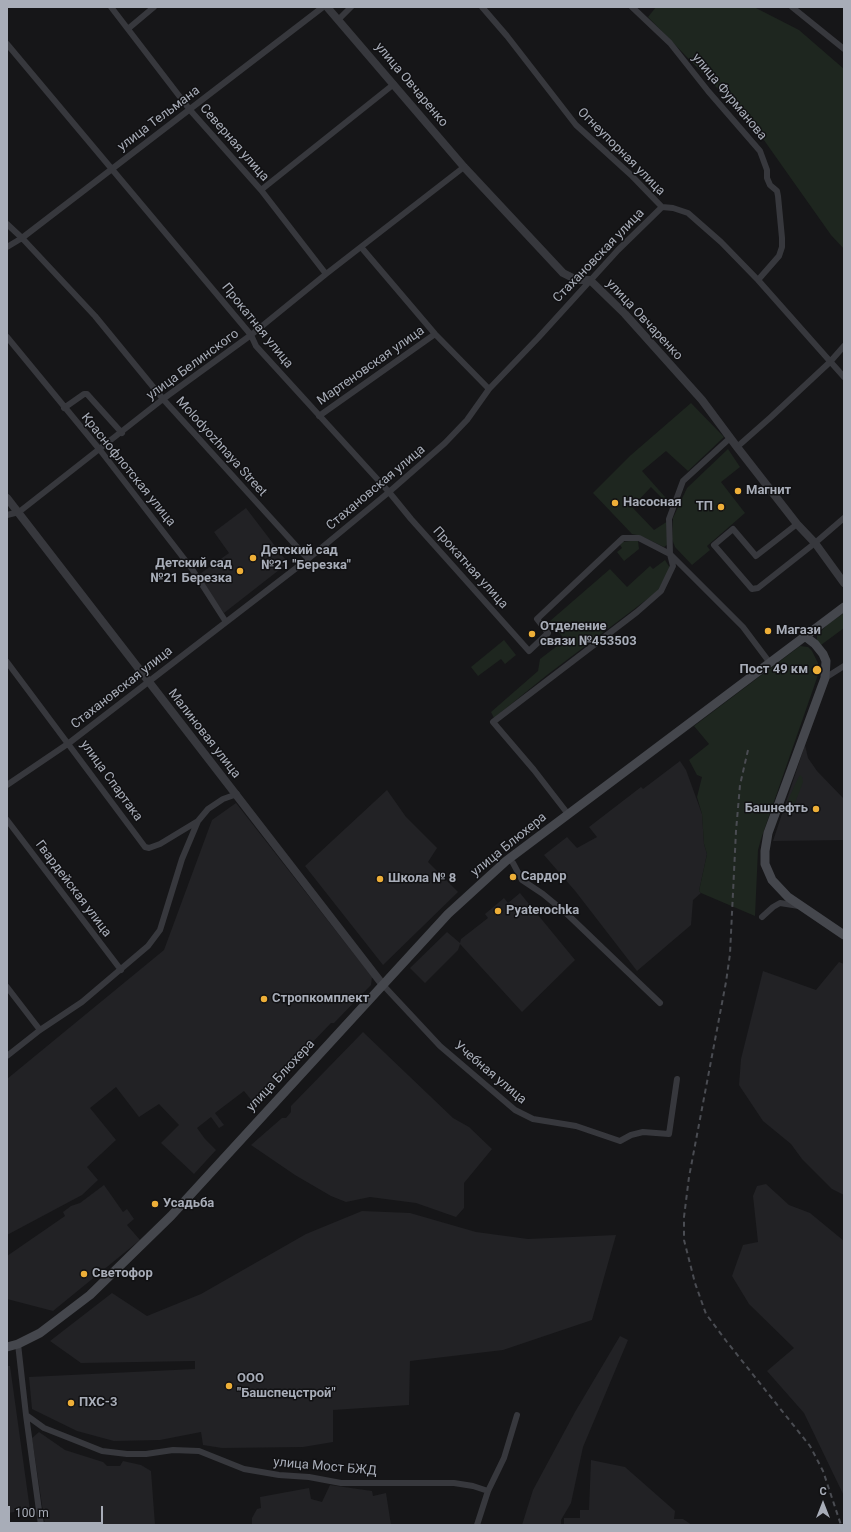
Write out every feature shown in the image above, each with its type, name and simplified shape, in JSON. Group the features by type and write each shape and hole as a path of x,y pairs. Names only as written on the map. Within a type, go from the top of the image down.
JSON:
{"main road":[{"name":"улица Блюхера","path":"7,1346 18,1344 40,1333 90,1295 171,1216 448,914 509,859 844,607"},
{"path":"806,637 815,644 823,654 826,661 826,678 768,833 765,851 765,864 772,880 788,898 844,935"}],"street":[{"name":"Северная улица","path":"111,7 129,28 190,110 261,190 326,274"},
{"path":"129,28 154,7"},
{"name":"улица Тельмана","path":"7,247 22,238 323,7"},
{"name":"улица Овчаренко","path":"327,7 339,19 464,167 563,273 577,280 590,280 625,314 702,400 844,583"},
{"path":"339,19 351,7"},
{"name":"Огнеупорная улица","path":"482,7 507,36 576,125 631,175 662,207 673,208 688,213 721,242 758,280 844,377"},
{"name":"улица Фурманова","path":"632,7 670,43 708,91 760,151 767,170 767,178 778,196 782,247 779,256 758,280"},
{"path":"792,7 844,49"},
{"name":"Прокатная улица","path":"7,44 251,335 256,346 389,492 528,650 548,633 537,619 623,538 639,538 670,554"},
{"path":"261,190 394,84"},
{"name":"улица Белинского","path":"7,515 19,512 122,433 163,399 251,335 326,274 464,167"},
{"name":"Стахановская улица","path":"7,785 69,743 308,559 389,492 445,443 467,420 489,389 538,338 618,250 662,207"},
{"name":"Molodyozhnaya Street","path":"7,224 95,316 163,399 308,559"},
{"path":"361,248 435,334 489,389"},
{"name":"Мартеновская улица","path":"319,416 435,334"},
{"name":"Краснофлотская улица","path":"7,338 100,450 192,569 226,622"},
{"path":"737,447 830,362 844,346"},
{"path":"64,408 84,394 90,395 122,433"},
{"path":"730,438 683,481 669,519 670,554 743,627 770,663"},
{"name":"Малиновая улица","path":"7,498 237,794 382,985"},
{"path":"797,524 756,556 733,529 714,545 752,589 758,588 815,544 844,518"},
{"name":"улица Блюхера","path":"568,814 493,722 637,612 661,591 673,566 670,554"},
{"name":"улица Спартака","path":"7,662 69,743 145,847 149,848 160,844 198,821"},
{"path":"826,678 844,666"},
{"path":"7,1056 40,1030 82,1002 148,946 160,930 182,859 198,821 208,809 223,799 237,794"},
{"name":"Гвардейская улица","path":"7,820 121,970"},
{"path":"509,859 514,863 522,880 543,894 566,913 660,1003"},
{"path":"762,917 780,903 803,907"},
{"name":"Учебная улица","path":"382,985 440,1046 515,1110 533,1119 576,1126 620,1141 632,1135 643,1132 669,1134 677,1079"},
{"path":"7,987 40,1030"},
{"path":"18,1344 41,1525"},
{"name":"улица Мост БЖД","path":"26,1415 44,1428 102,1451 126,1454 146,1454 173,1450 199,1451 244,1469 279,1475 309,1477 342,1482 454,1483 473,1486 488,1491"},
{"path":"476,1525 488,1491 504,1458 517,1415"}],"shaded area":[{"path":"656,7 754,7 799,30 844,69 844,249 831,235 754,126 648,17"},
{"path":"691,403 724,437 688,471 666,451 642,471 666,498 671,507 651,487 632,507 654,530 668,521 667,545 664,547 641,536 632,534 593,493 631,455"},
{"path":"728,449 740,467 721,482 745,513 707,546 710,550 692,565 675,547 672,539 673,518 687,488"},
{"name":"Детский сад №21 \"Березка\"","path":"246,508 288,563 224,613 197,576 229,553 214,532"},
{"path":"638,541 639,549 624,561 617,552 622,548 620,545 622,542"},
{"path":"665,560 670,568 658,591 547,675 494,718 491,712 538,671 540,659 565,640 550,621 610,569 627,587 650,566 653,569"},
{"path":"844,613 844,628 821,645 817,641 817,635 828,624"},
{"path":"504,640 516,655 505,664 501,659 478,676 471,667"},
{"path":"800,646 808,647 812,651 818,663 819,672 758,850 755,916 699,891 707,854 704,844 702,814 697,797 702,777 697,775 689,760 709,744 694,726"},
{"path":"805,745 808,758 817,771 844,799 844,840 773,841"},
{"path":"680,761 686,770 702,814 704,844 707,854 699,891 701,893 693,900 691,925 637,971 576,892 544,855 567,837 577,848 597,837 589,827 641,787 643,789"},
{"path":"800,775 803,782 795,803 790,805 788,800"},
{"name":"Школа № 8","path":"387,790 406,817 437,848 428,862 458,892 383,965 305,866"},
{"path":"236,803 372,977 371,985 334,1023 331,1023 264,1093 253,1102 244,1091 215,1113 224,1125 219,1128 211,1117 197,1128 216,1150 194,1174 161,1143 179,1125 159,1104 139,1117 116,1087 90,1108 116,1140 87,1167 98,1180 82,1195 7,1235 7,1079 164,950 212,820"},
{"path":"520,893 575,960 522,1012 460,944 458,950 425,983 410,968 447,932 460,943 461,939 488,918 485,914 504,898 508,903"},
{"path":"839,962 844,964 844,1195 832,1189 802,1159 791,1144 763,1121 739,1085 741,1059 763,971 816,990"},
{"path":"363,1032 453,1118 469,1127 492,1149 464,1183 464,1208 456,1217 416,1203 370,1197 346,1202 331,1196 295,1175 251,1145 282,1118 286,1118 291,1112 291,1106"},
{"path":"766,1184 789,1205 810,1213 844,1241 844,1496 804,1413 767,1371 794,1348 749,1304 732,1276 743,1245 758,1242 753,1196 757,1186"},
{"path":"104,1185 123,1212 127,1209 134,1219 127,1225 140,1240 53,1311 7,1299 7,1256 65,1216 63,1212 71,1206 80,1203"},
{"path":"362,1211 410,1213 476,1232 528,1239 616,1235 592,1320 503,1350 410,1361 409,1405 333,1410 333,1442 303,1447 222,1448 203,1445 201,1432 160,1440 114,1441 77,1431 32,1409 29,1377 195,1369 195,1361 81,1363 50,1341 112,1293 147,1316 201,1294 306,1234"},
{"path":"620,1336 628,1340 583,1447 571,1503 561,1520 561,1525 522,1525 533,1490 575,1412"},
{"path":"7,1366 10,1366 30,1510 7,1513"},
{"path":"39,1432 65,1450 103,1462 107,1466 120,1466 123,1461 141,1465 151,1471 155,1525 45,1525 32,1438"},
{"path":"591,1460 625,1467 675,1511 674,1519 683,1519 692,1525 564,1525 564,1518 580,1518 580,1510 589,1510"},
{"path":"330,1485 372,1491 373,1496 386,1493 391,1525 252,1525 252,1518 257,1509 261,1508 260,1497 309,1488 311,1499 322,1502"}],"railway":[{"path":"748,750 740,785 736,831 730,954 689,1177 684,1217 684,1240 695,1283 706,1314 810,1446 823,1471 841,1525"}],"place":[{"name":"Магнит","path":"738,491"},
{"name":"Насосная","path":"615,503"},
{"name":"ТП","path":"721,507"},
{"name":"Детский сад №21 \"Березка\"","path":"253,558"},
{"name":"Детский сад №21 Березка","path":"240,571"},
{"name":"Магази","path":"768,631"},
{"name":"Отделение связи №453503","path":"532,634"},
{"name":"Пост 49 км","path":"817,670"},
{"name":"Башнефть","path":"816,809"},
{"name":"Сардор","path":"513,877"},
{"name":"Школа № 8","path":"380,879"},
{"name":"Pyaterochka","path":"498,911"},
{"name":"Стропкомплект","path":"264,999"},
{"name":"Усадьба","path":"155,1204"},
{"name":"Светофор","path":"84,1274"},
{"name":"ООО \"Башспецстрой\"","path":"229,1386"},
{"name":"ПХС-3","path":"71,1403"}]}
